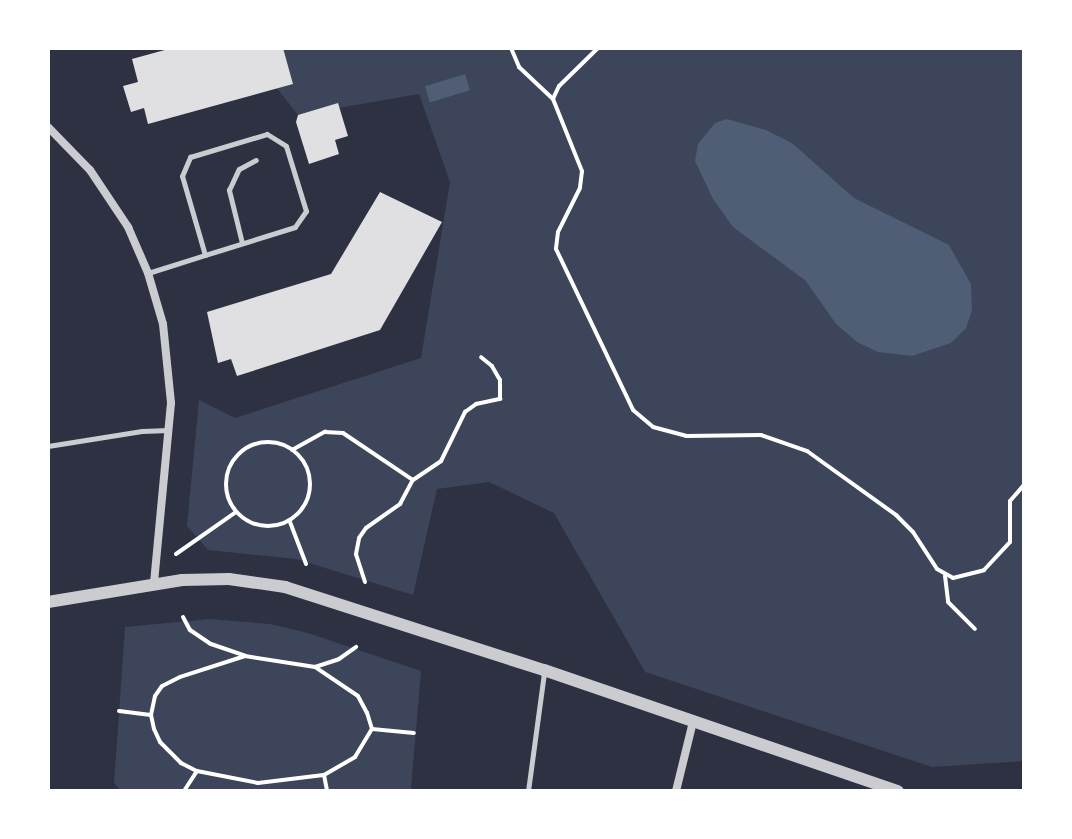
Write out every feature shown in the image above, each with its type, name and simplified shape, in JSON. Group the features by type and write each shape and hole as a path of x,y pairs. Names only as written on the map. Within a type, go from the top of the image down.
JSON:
{"street":[{"path":"48,127 77,154 128,227 148,273 169,360 170,430 154,583"},
{"path":"48,602 154,583 217,579 285,587 544,670 898,791"},
{"path":"676,791 693,722"}],"lane":[{"path":"148,273 295,227 306,211 286,146 267,134 190,157 182,176 205,255"},
{"path":"242,243 229,190 239,169 256,160"},
{"path":"48,446 142,431 170,430"},
{"path":"528,791 544,670"}],"path":[{"path":"511,48 519,67 553,99 582,171 580,188 558,232 556,249 633,410 653,427 686,436 761,435 807,451 896,515 945,576 948,602 975,629"},
{"path":"553,99 559,86 598,48"},
{"path":"365,582 356,554 359,538 366,528 400,504 413,480 441,461 465,412 476,404 500,399 500,380 492,366 481,357"},
{"path":"292,450 325,432 343,433 413,480"},
{"path":"266,442 292,450 302,459 310,486 300,512 289,521 261,526 236,512 225,488 231,462 240,452 266,442"},
{"path":"945,576 969,576 984,570 1010,542 1010,501 1024,485"},
{"path":"176,554 236,512"},
{"path":"289,521 306,564"},
{"path":"183,617 190,630 211,644 245,656 315,667 358,696 372,729"},
{"path":"315,667 339,659 356,647"},
{"path":"245,656 204,667 162,686 155,696 151,715 160,742 181,763 197,771 258,783 324,775 355,757 372,729"},
{"path":"119,711 151,715"},
{"path":"372,729 414,733"},
{"path":"184,791 197,771"},
{"path":"324,775 327,791"}],"shaded area":[{"path":"245,48 1024,48 1024,761 932,767 645,672 554,513 489,482 437,489 413,595 296,559 208,550 187,526 199,400 235,418 421,358 450,182 419,94 298,115"},
{"path":"465,74 470,90 430,103 425,86"},
{"path":"727,119 766,130 792,143 854,198 949,245 971,284 972,311 966,328 951,343 912,356 878,352 857,342 836,324 806,281 733,227 713,199 695,161 698,144 715,123"},
{"path":"210,619 270,624 308,633 421,671 411,789 121,791 114,783 125,627"}],"building":[{"path":"172,48 283,48 293,84 148,124 144,108 131,112 123,86 138,82 132,59"},
{"path":"338,103 348,136 335,140 339,154 309,164 296,122 298,115"},
{"path":"380,192 442,222 380,330 237,376 231,359 218,363 207,312 331,274"}]}
